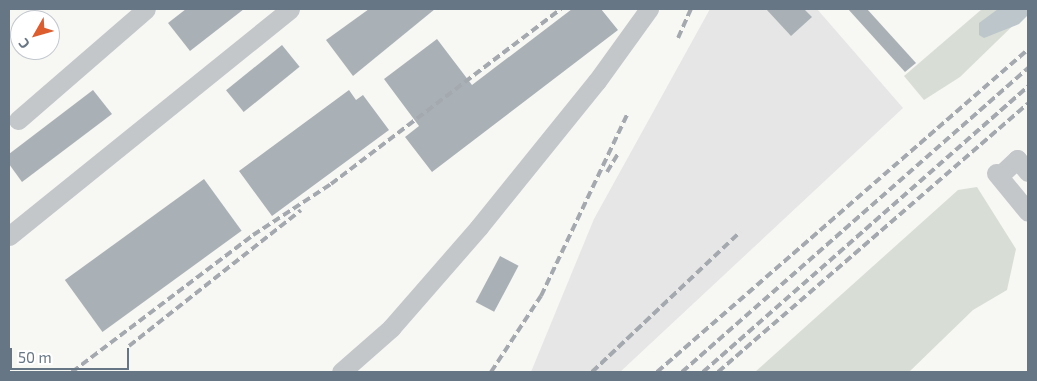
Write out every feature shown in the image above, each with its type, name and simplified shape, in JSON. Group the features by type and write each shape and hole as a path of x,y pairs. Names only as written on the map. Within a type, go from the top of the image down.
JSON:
{"lane":[{"path":"18,120 146,9"},
{"path":"9,236 290,9"},
{"path":"341,372 391,328 479,227 598,81 649,9"},
{"path":"1028,172 1017,159 998,174 1028,212"}],"shaded area":[{"path":"710,9 817,9 903,108 620,372 531,372 594,219"},
{"path":"982,9 1028,11 960,77 924,100 904,76"},
{"path":"998,9 1028,9 1028,15 1019,24 984,38 979,35 979,23"},
{"path":"977,187 1016,249 1007,290 973,310 909,372 755,372 958,190"}],"building":[{"path":"186,9 244,9 190,51 168,23"},
{"path":"369,9 435,9 353,76 326,40"},
{"path":"572,9 601,9 618,30 432,172 405,137 419,126 384,79 437,39 472,85"},
{"path":"766,9 804,9 812,17 791,36"},
{"path":"848,9 867,9 916,63 905,72"},
{"path":"282,45 300,67 244,112 226,90"},
{"path":"93,90 112,114 22,182 9,164 9,154"},
{"path":"349,90 356,100 363,95 389,130 272,216 239,171"},
{"path":"204,179 242,231 102,332 65,280"},
{"path":"500,256 519,266 494,312 476,302"}],"railway":[{"path":"72,372 253,235 331,184 561,9"},
{"path":"678,38 691,9"},
{"path":"657,372 1028,50"},
{"path":"682,372 1028,68"},
{"path":"703,372 1028,86"},
{"path":"718,372 1028,103"},
{"path":"491,372 541,296 628,113"},
{"path":"607,172 618,154"},
{"path":"129,346 301,210"},
{"path":"592,372 740,232"}]}
